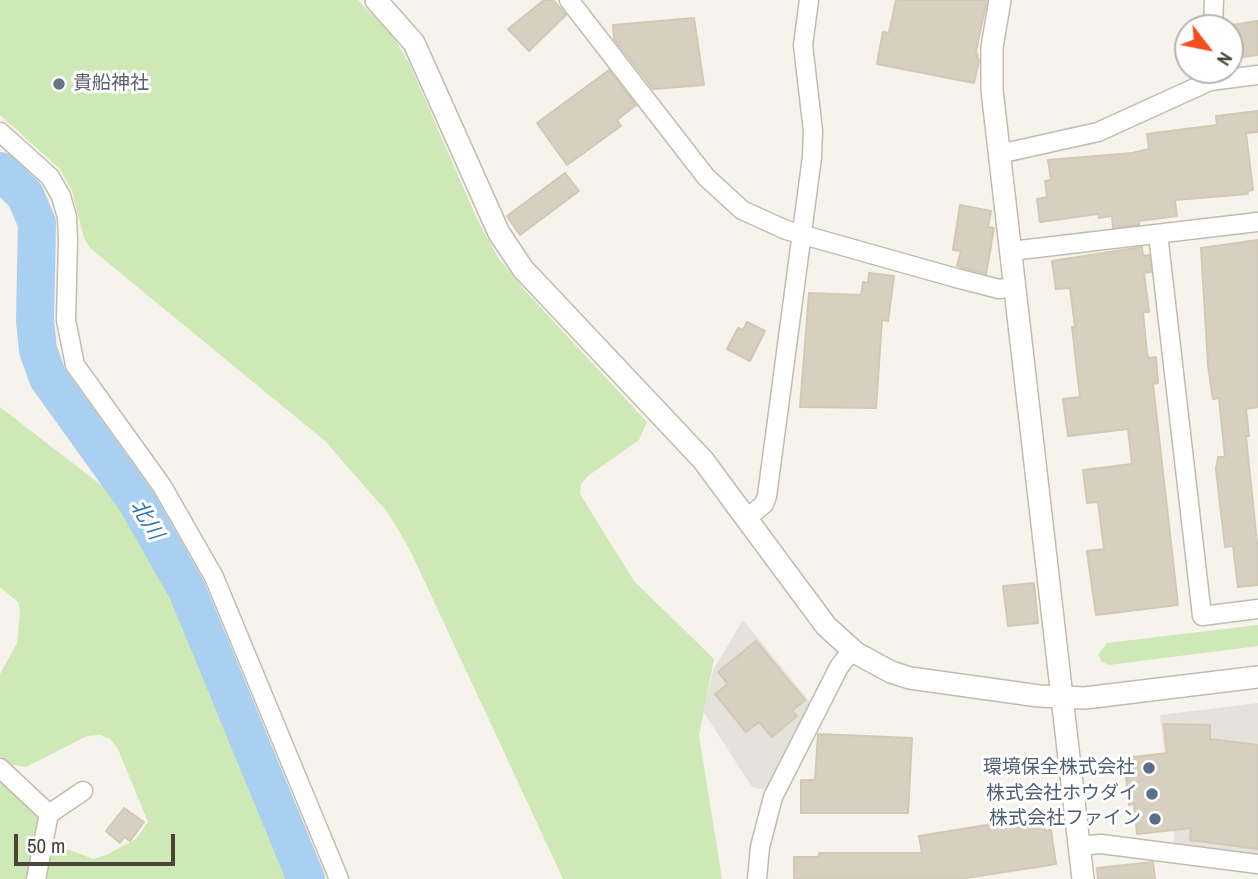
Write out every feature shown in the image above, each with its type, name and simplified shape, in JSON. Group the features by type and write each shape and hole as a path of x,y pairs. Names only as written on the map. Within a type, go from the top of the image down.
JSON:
{"street":[{"path":"376,0 414,43 489,213 510,251 537,285 688,443 826,626 852,650 873,663 910,678 1062,697 1085,698 1258,677"},
{"path":"569,0 723,195 763,222 988,286 1015,287"},
{"path":"747,518 764,504 767,496 813,144 803,45 809,0"},
{"path":"1000,0 991,68 999,154 1083,879"},
{"path":"999,154 1098,132 1193,84"},
{"path":"0,131 42,169 61,196 67,218 68,240 66,320 75,365 162,486 214,577 339,879"},
{"path":"1011,251 1258,222"},
{"path":"1158,234 1202,616 1258,608"},
{"path":"757,879 760,846 773,797 839,667 852,650"},
{"path":"0,768 49,814"},
{"path":"36,879 49,814 83,791"},
{"path":"1079,846 1101,844 1258,864"}],"shaded area":[{"path":"743,620 810,702 766,790 752,787 703,711 714,668"},
{"path":"1258,703 1258,856 1175,846 1160,715"}],"green space":[{"path":"0,0 358,0 393,36 410,65 477,219 499,259 647,422 639,440 588,476 581,484 580,494 634,581 714,659 699,735 722,879 563,879 410,550 388,513 325,441 90,248 84,238 72,191 60,169 0,115"},
{"path":"0,407 106,489 144,530 201,640 297,879 43,879 51,848 62,847 93,859 136,839 148,822 118,749 110,739 100,735 87,736 26,767 8,764 0,756 0,674 17,643 20,612 18,602 0,587"},
{"path":"1258,625 1258,646 1109,665 1102,662 1098,655 1107,643"},
{"path":"0,779 38,816 39,824 29,879 0,879"}],"building":[{"path":"544,0 553,0 566,15 529,51 508,29"},
{"path":"896,0 987,0 976,51 979,61 974,83 877,64 883,32 889,33"},
{"path":"694,18 704,85 653,89 614,39 613,25"},
{"path":"1258,21 1258,55 1244,57 1244,23"},
{"path":"609,70 636,105 617,120 621,126 567,165 537,123"},
{"path":"1258,111 1258,132 1246,133 1253,190 1247,191 1248,194 1175,200 1177,216 1139,221 1139,225 1113,228 1112,216 1099,218 1098,214 1040,222 1037,199 1047,197 1045,181 1051,180 1048,160 1132,153 1149,149 1147,134 1217,125 1216,116"},
{"path":"565,173 579,191 520,235 507,216"},
{"path":"960,205 991,211 988,227 994,228 986,274 957,266 961,251 953,250"},
{"path":"1258,240 1258,407 1246,409 1249,436 1246,436 1258,553 1258,585 1238,587 1233,546 1225,547 1216,469 1218,457 1225,457 1219,398 1213,399 1208,365 1201,248"},
{"path":"1142,247 1143,256 1149,255 1151,272 1144,273 1149,312 1143,312 1147,354 1149,358 1156,357 1158,383 1153,384 1178,605 1096,615 1087,551 1104,549 1098,502 1087,503 1083,470 1132,464 1128,429 1068,436 1063,399 1080,397 1072,327 1075,327 1070,288 1056,289 1052,261"},
{"path":"869,273 894,276 888,321 882,320 876,408 800,407 809,293 861,295 863,282 868,283"},
{"path":"747,322 765,331 750,361 727,349 738,328 743,330"},
{"path":"1034,583 1038,623 1008,626 1003,586"},
{"path":"756,641 805,700 792,711 797,716 772,737 759,722 746,732 715,694 728,684 718,672"},
{"path":"1164,724 1210,725 1210,739 1258,745 1258,849 1190,840 1191,828 1137,834 1134,804 1129,805 1124,758 1167,753"},
{"path":"818,734 912,738 908,813 801,813 801,780 815,780"},
{"path":"124,808 144,822 130,841 124,837 120,843 106,831"},
{"path":"1043,816 1045,831 1051,830 1056,864 960,879 794,879 794,857 819,857 819,853 922,853 919,836"},
{"path":"1153,862 1155,879 1098,879 1097,868"}],"waterway":[{"name":"北川","path":"0,171 25,195 37,223 35,321 38,350 48,378 137,502 187,590 306,879"}],"place":[{"name":"貴船神社","path":"59,84"},
{"name":"環境保全株式会社","path":"1149,768"},
{"name":"株式会社ホウダイ","path":"1152,794"},
{"name":"株式会社ファイン","path":"1155,819"}]}
